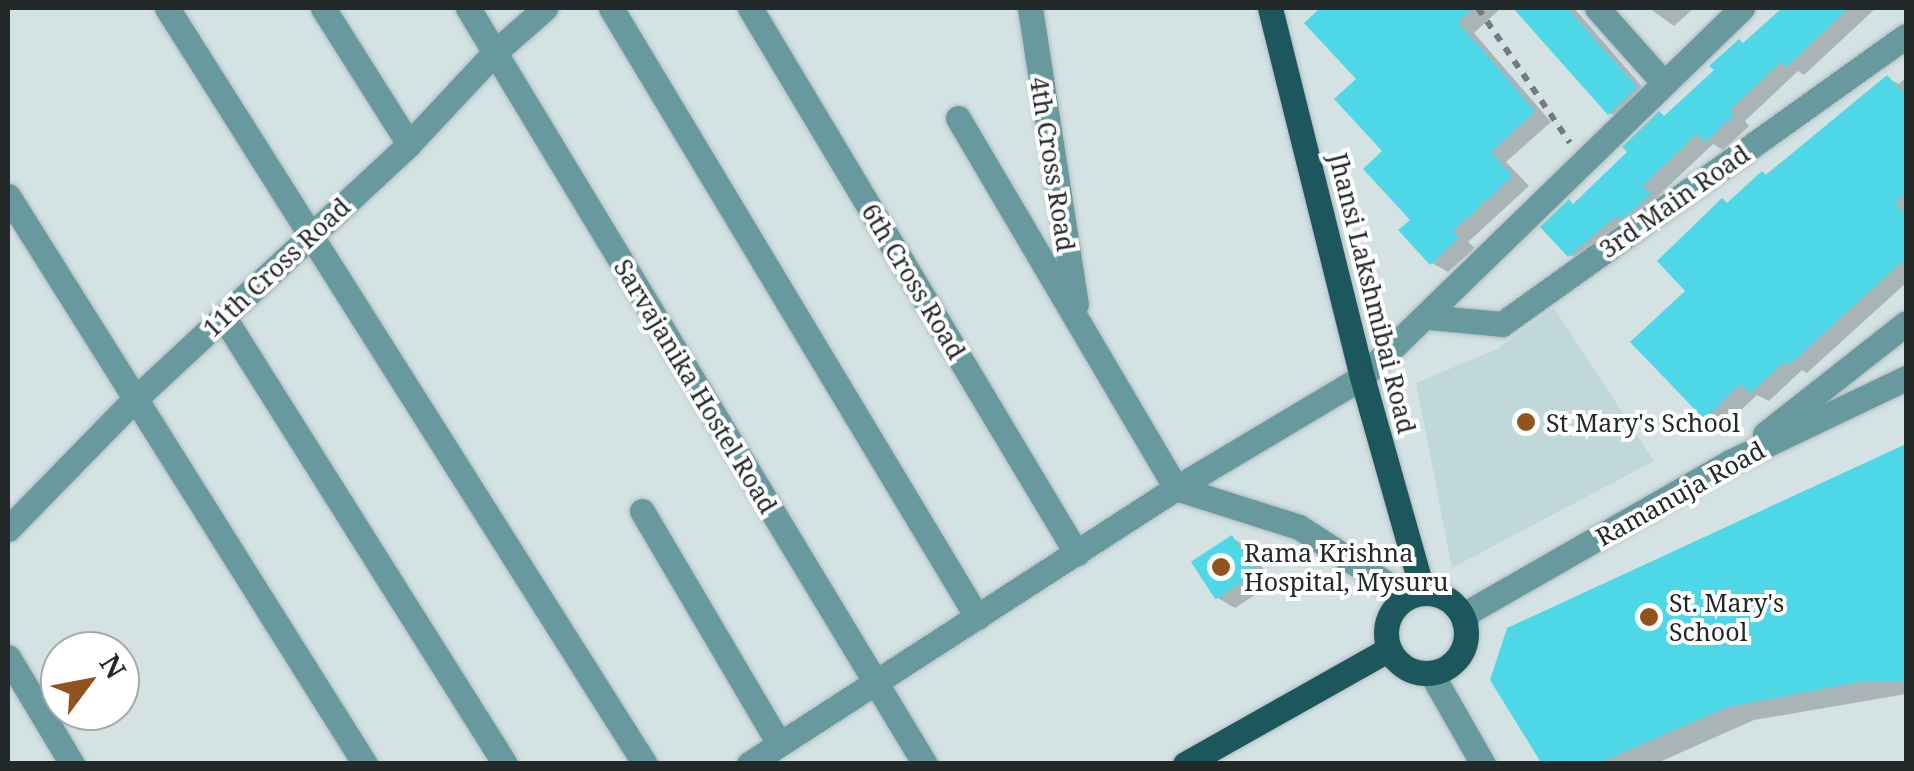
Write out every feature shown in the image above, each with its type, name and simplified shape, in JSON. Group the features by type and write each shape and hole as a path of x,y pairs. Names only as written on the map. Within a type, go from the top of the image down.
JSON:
{"main road":[{"name":"Jhansi Lakshmibai Road","path":"1270,8 1415,595"},
{"path":"1415,595 1449,601 1464,622 1462,650 1444,669 1430,673 1405,667 1389,649 1389,618 1415,595"},
{"path":"1185,763 1389,649"}],"street":[{"path":"167,8 646,764"},
{"path":"323,8 408,144"},
{"name":"Sarvajanika Hostel Road","path":"468,8 925,764"},
{"name":"11th Cross Road","path":"8,529 134,398 408,144 495,52 545,8"},
{"path":"611,8 977,617"},
{"name":"6th Cross Road","path":"750,8 1078,554"},
{"name":"4th Cross Road","path":"1030,8 1052,170 1080,321"},
{"path":"1598,8 1662,81"},
{"path":"749,764 1176,488 1362,377 1428,317 1662,81 1742,8"},
{"name":"3rd Main Road","path":"1428,317 1502,324 1906,36"},
{"path":"958,118 1176,488 1299,527 1415,595"},
{"path":"8,196 365,764"},
{"path":"223,316 506,764"},
{"path":"1730,462 1906,324"},
{"name":"Ramanuja Road","path":"1464,622 1470,611 1730,462 1906,378"},
{"path":"642,511 779,744"},
{"path":"8,657 66,762"},
{"path":"1430,673 1483,764"}],"path":[{"path":"1478,8 1582,162"}],"shaded area":[{"name":"St Mary's School","path":"1554,308 1654,461 1452,568 1416,383 1497,349"}],"building":[{"path":"1320,8 1474,8 1458,22 1535,111 1491,152 1513,176 1453,231 1459,238 1430,265 1398,230 1410,220 1363,169 1382,151 1334,99 1356,79 1304,23"},
{"path":"1513,8 1567,8 1637,87 1608,115"},
{"path":"1782,8 1849,8 1786,67 1781,62 1730,110 1734,115 1705,142 1697,134 1642,186 1651,194 1632,211 1620,220 1616,216 1568,257 1540,227 1569,199 1573,204 1627,152 1622,147 1659,111 1664,116 1714,70 1709,66 1739,39 1743,43"},
{"path":"1887,75 1906,95 1906,192 1895,203 1906,216 1906,258 1789,365 1785,361 1750,394 1741,384 1704,419 1630,342 1685,291 1657,261 1722,198 1727,203 1762,171 1766,175"},
{"path":"1906,444 1906,681 1864,681 1728,707 1596,764 1542,764 1490,680 1507,628"},
{"path":"1232,535 1257,573 1215,599 1191,562"}],"place":[{"name":"St Mary's School","path":"1526,422"},
{"name":"Rama Krishna Hospital, Mysuru","path":"1221,567"},
{"name":"St. Mary's School","path":"1649,617"}]}
